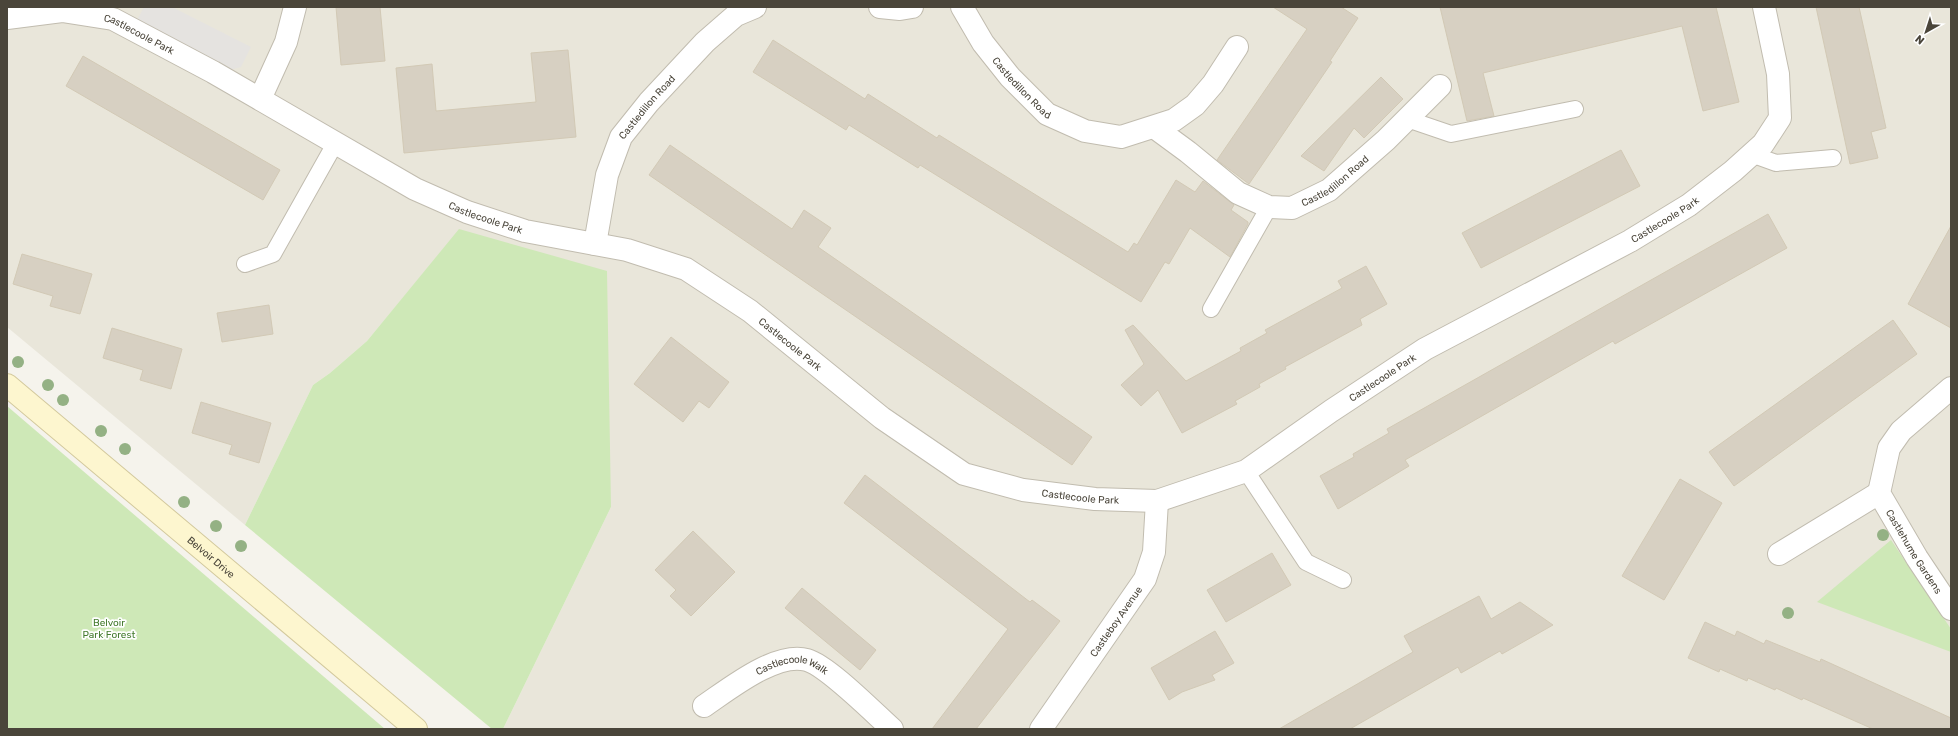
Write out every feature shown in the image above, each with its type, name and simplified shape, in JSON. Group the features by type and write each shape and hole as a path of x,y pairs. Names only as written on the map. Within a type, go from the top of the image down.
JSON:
{"street":[{"path":"260,99 286,42 295,7"},
{"name":"Castledillon Road","path":"595,244 607,175 621,138 649,102 705,42 736,15 755,7"},
{"path":"880,7 900,9 912,7"},
{"name":"Castledillon Road","path":"962,7 983,43 1010,78 1047,114 1085,131 1121,137 1174,120 1195,104 1212,84 1237,48"},
{"name":"Castlecoole Park","path":"7,18 62,11 113,19 260,99 415,189 467,212 525,231 627,250 686,269 750,311 882,418 964,474 1023,490 1095,499 1157,501 1246,471 1331,411 1425,350 1630,241 1689,205 1733,171 1763,144 1780,118 1778,74 1764,7"},
{"name":"Castledillon Road","path":"1154,127 1188,152 1238,193 1269,207 1292,208 1329,190 1407,119 1440,86"},
{"name":"Belvoir Drive","path":"7,385 416,729"},
{"path":"1779,554 1878,493 1889,448 1901,431 1951,388"},
{"name":"Castlehume Gardens","path":"1878,493 1917,558 1951,609"},
{"name":"Castleboy Avenue","path":"1040,729 1145,579 1154,552 1157,501"},
{"name":"Castlecoole Walk","path":"704,706 756,670 785,660 807,660 828,672 892,729"}],"lane":[{"path":"1407,119 1451,134 1575,108"},
{"path":"246,264 273,254 336,142"},
{"path":"1751,154 1776,163 1833,158"},
{"path":"1211,309 1269,207"},
{"path":"1246,471 1306,562 1343,580"}],"shaded area":[{"path":"7,7 1951,7 1951,729 503,729 611,507 459,230 367,341 330,373 313,385 245,525 7,327"},
{"path":"144,7 172,7 251,47 241,67 226,71 135,24"}],"green space":[{"path":"459,229 607,271 611,507 503,729 492,729 245,525 313,385 330,373 367,341"},
{"name":"Belvoir Park Forest","path":"7,406 385,729 7,729"},
{"path":"1891,540 1951,629 1951,652 1817,602"}],"building":[{"path":"336,7 380,7 385,61 341,65"},
{"path":"1273,7 1341,7 1358,18 1330,61 1332,62 1249,184 1217,160 1307,29"},
{"path":"1440,7 1716,7 1739,102 1703,111 1682,26 1483,73 1494,116 1467,121"},
{"path":"1816,7 1859,7 1886,128 1871,132 1878,158 1850,164"},
{"path":"773,40 865,99 868,94 937,138 939,135 1128,252 1134,243 1137,245 1176,180 1195,192 1203,181 1234,205 1231,210 1248,222 1248,224 1230,257 1190,228 1169,264 1165,262 1141,302 920,165 918,168 849,125 846,130 753,72"},
{"path":"568,50 576,137 404,153 396,68 432,64 436,111 536,102 531,53"},
{"path":"83,56 280,170 263,200 66,86"},
{"path":"1381,77 1403,99 1364,138 1354,128 1324,171 1301,156"},
{"path":"670,145 792,229 804,210 831,228 818,247 1092,437 1072,465 649,175"},
{"path":"1621,150 1640,186 1481,268 1462,233"},
{"path":"1768,214 1787,248 1615,344 1613,341 1405,460 1409,466 1338,509 1320,476 1354,457 1353,454 1389,433 1387,429"},
{"path":"1951,226 1951,328 1908,304"},
{"path":"22,254 92,274 80,314 50,306 53,296 13,284"},
{"path":"1366,266 1387,304 1360,319 1362,325 1285,367 1286,369 1259,384 1260,387 1235,401 1237,404 1182,433 1158,390 1141,406 1121,385 1144,364 1125,330 1133,325 1186,381 1241,351 1240,348 1267,333 1265,330 1342,288 1338,281"},
{"path":"269,305 273,334 222,342 217,313"},
{"path":"1893,320 1917,354 1734,486 1709,452"},
{"path":"112,328 182,349 171,389 140,380 143,370 103,358"},
{"path":"671,337 729,382 709,408 699,401 683,422 634,384"},
{"path":"201,402 271,423 259,463 229,454 232,445 192,433"},
{"path":"865,475 1030,602 1032,600 1060,621 976,729 932,729 1008,629 844,503"},
{"path":"1680,479 1722,503 1664,600 1622,576"},
{"path":"693,531 735,572 691,616 670,596 676,590 655,570"},
{"path":"1272,553 1291,585 1226,622 1207,590"},
{"path":"802,588 876,650 860,670 785,608"},
{"path":"1479,596 1491,619 1520,602 1553,625 1502,654 1500,651 1461,673 1458,667 1350,729 1279,729 1413,652 1404,636"},
{"path":"1705,622 1735,636 1737,631 1764,644 1766,640 1820,662 1821,659 1951,718 1951,729 1873,729 1803,698 1802,700 1776,688 1775,690 1748,678 1747,681 1720,669 1719,672 1688,658"},
{"path":"1215,631 1234,663 1212,675 1215,680 1182,692 1169,700 1151,668"}]}
